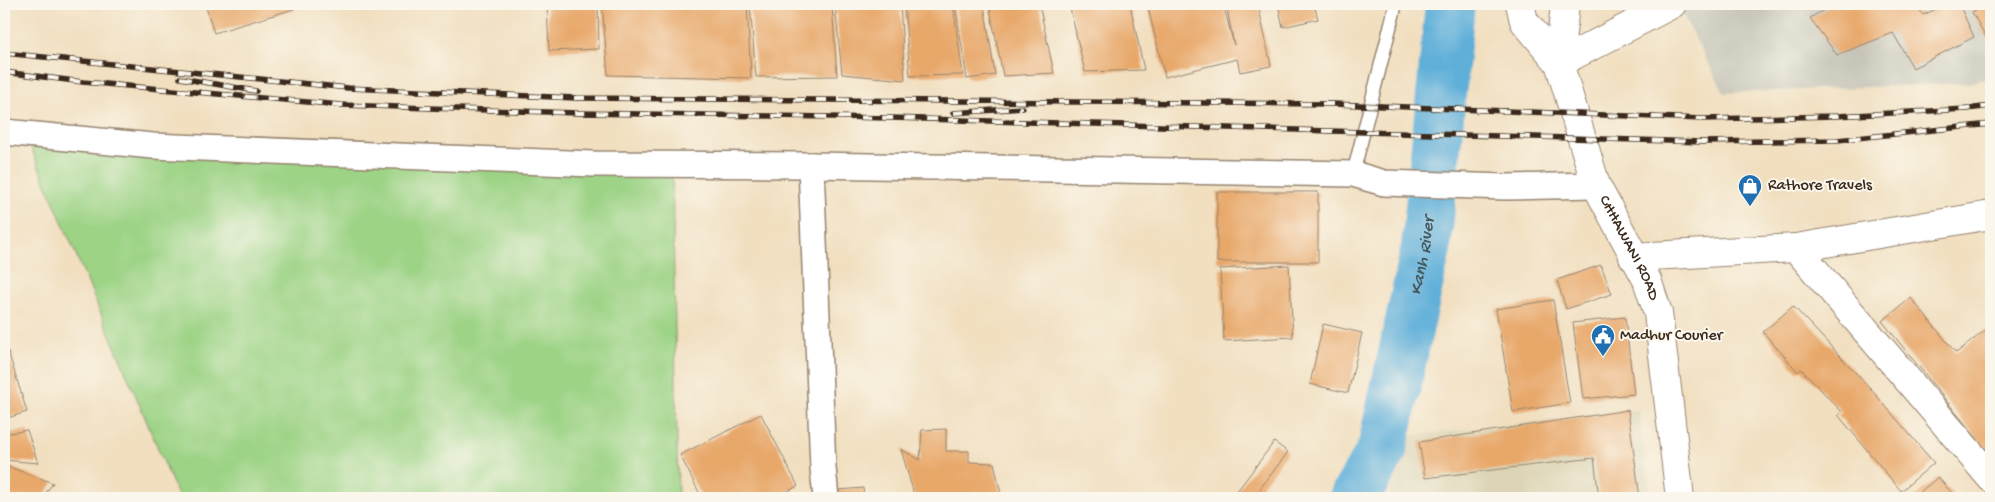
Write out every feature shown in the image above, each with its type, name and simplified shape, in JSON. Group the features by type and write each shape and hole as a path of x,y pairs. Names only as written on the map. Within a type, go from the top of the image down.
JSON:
{"street":[{"path":"1520,4 1524,21 1559,63 1672,4"},
{"name":"CHHAWANI ROAD","path":"1565,4 1559,63 1596,185 1646,280 1658,313 1680,498"},
{"path":"4,132 153,146 563,163 1353,174 1384,183 1506,187 1596,185"},
{"path":"811,165 823,468 826,498"},
{"path":"1633,257 1796,248 1991,215"},
{"path":"1796,248 1991,478"}],"lane":[{"path":"1353,174 1396,4"}],"shaded area":[{"path":"1677,4 1991,4 1991,78 1968,83 1724,93"},
{"path":"1639,410 1650,498 1389,498 1401,437"}],"green space":[{"path":"25,134 672,164 678,498 179,498"}],"building":[{"path":"205,4 292,4 294,9 214,33"},
{"path":"547,4 598,4 599,49 549,51"},
{"path":"602,4 747,4 751,78 608,75"},
{"path":"750,4 832,4 837,76 756,77"},
{"path":"835,4 900,4 905,80 842,74"},
{"path":"904,4 953,4 963,75 910,76"},
{"path":"955,4 984,4 995,75 967,79"},
{"path":"989,4 1039,4 1054,73 1003,76"},
{"path":"1069,4 1130,4 1144,70 1085,72"},
{"path":"1147,4 1223,4 1234,45 1226,4 1258,4 1271,66 1240,72 1237,59 1165,77"},
{"path":"1278,4 1314,4 1318,19 1283,27"},
{"path":"1828,4 1916,4 1923,15 1947,4 1959,4 1974,37 1913,68 1893,33 1837,55 1810,18 1829,7"},
{"path":"1987,4 1991,4 1991,46 1972,12"},
{"path":"1217,192 1318,192 1318,262 1217,262"},
{"path":"1289,265 1293,337 1224,341 1220,269"},
{"path":"1601,265 1612,294 1566,309 1557,280"},
{"path":"1911,298 1956,353 1991,326 1991,456 1882,321"},
{"path":"1553,300 1570,403 1513,412 1496,309"},
{"path":"1793,306 1870,388 1934,463 1901,491 1838,415 1842,412 1801,369 1798,372 1763,332"},
{"path":"1625,317 1634,394 1583,399 1573,323"},
{"path":"1323,324 1362,333 1348,393 1310,384"},
{"path":"8,351 27,412 4,419 4,352"},
{"path":"1628,410 1640,498 1599,498 1594,458 1425,478 1419,442"},
{"path":"761,414 798,486 774,498 702,498 680,455"},
{"path":"946,429 946,451 969,451 969,462 994,463 1002,498 915,498 901,449 920,460 922,430"},
{"path":"27,430 38,463 4,460 4,434"},
{"path":"1274,442 1288,452 1253,498 1232,498"},
{"path":"4,465 53,483 42,498 4,498"},
{"path":"1938,477 1956,498 1913,498"},
{"path":"863,488 864,498 828,498 828,491"}],"waterway":[{"name":"Kanh River","path":"1354,498 1382,450 1426,248 1450,4"}],"railway":[{"path":"4,53 348,88 576,98 1333,104 1703,119 1836,116 1991,106"},
{"path":"4,72 83,82 341,105 578,113 891,118 1703,142 1837,140 1991,124"},
{"path":"180,78 256,91"},
{"path":"953,113 1023,108"}],"place":[{"name":"Rathore Travels","path":"1750,207"},
{"name":"Madhur Courier","path":"1603,357"}]}
